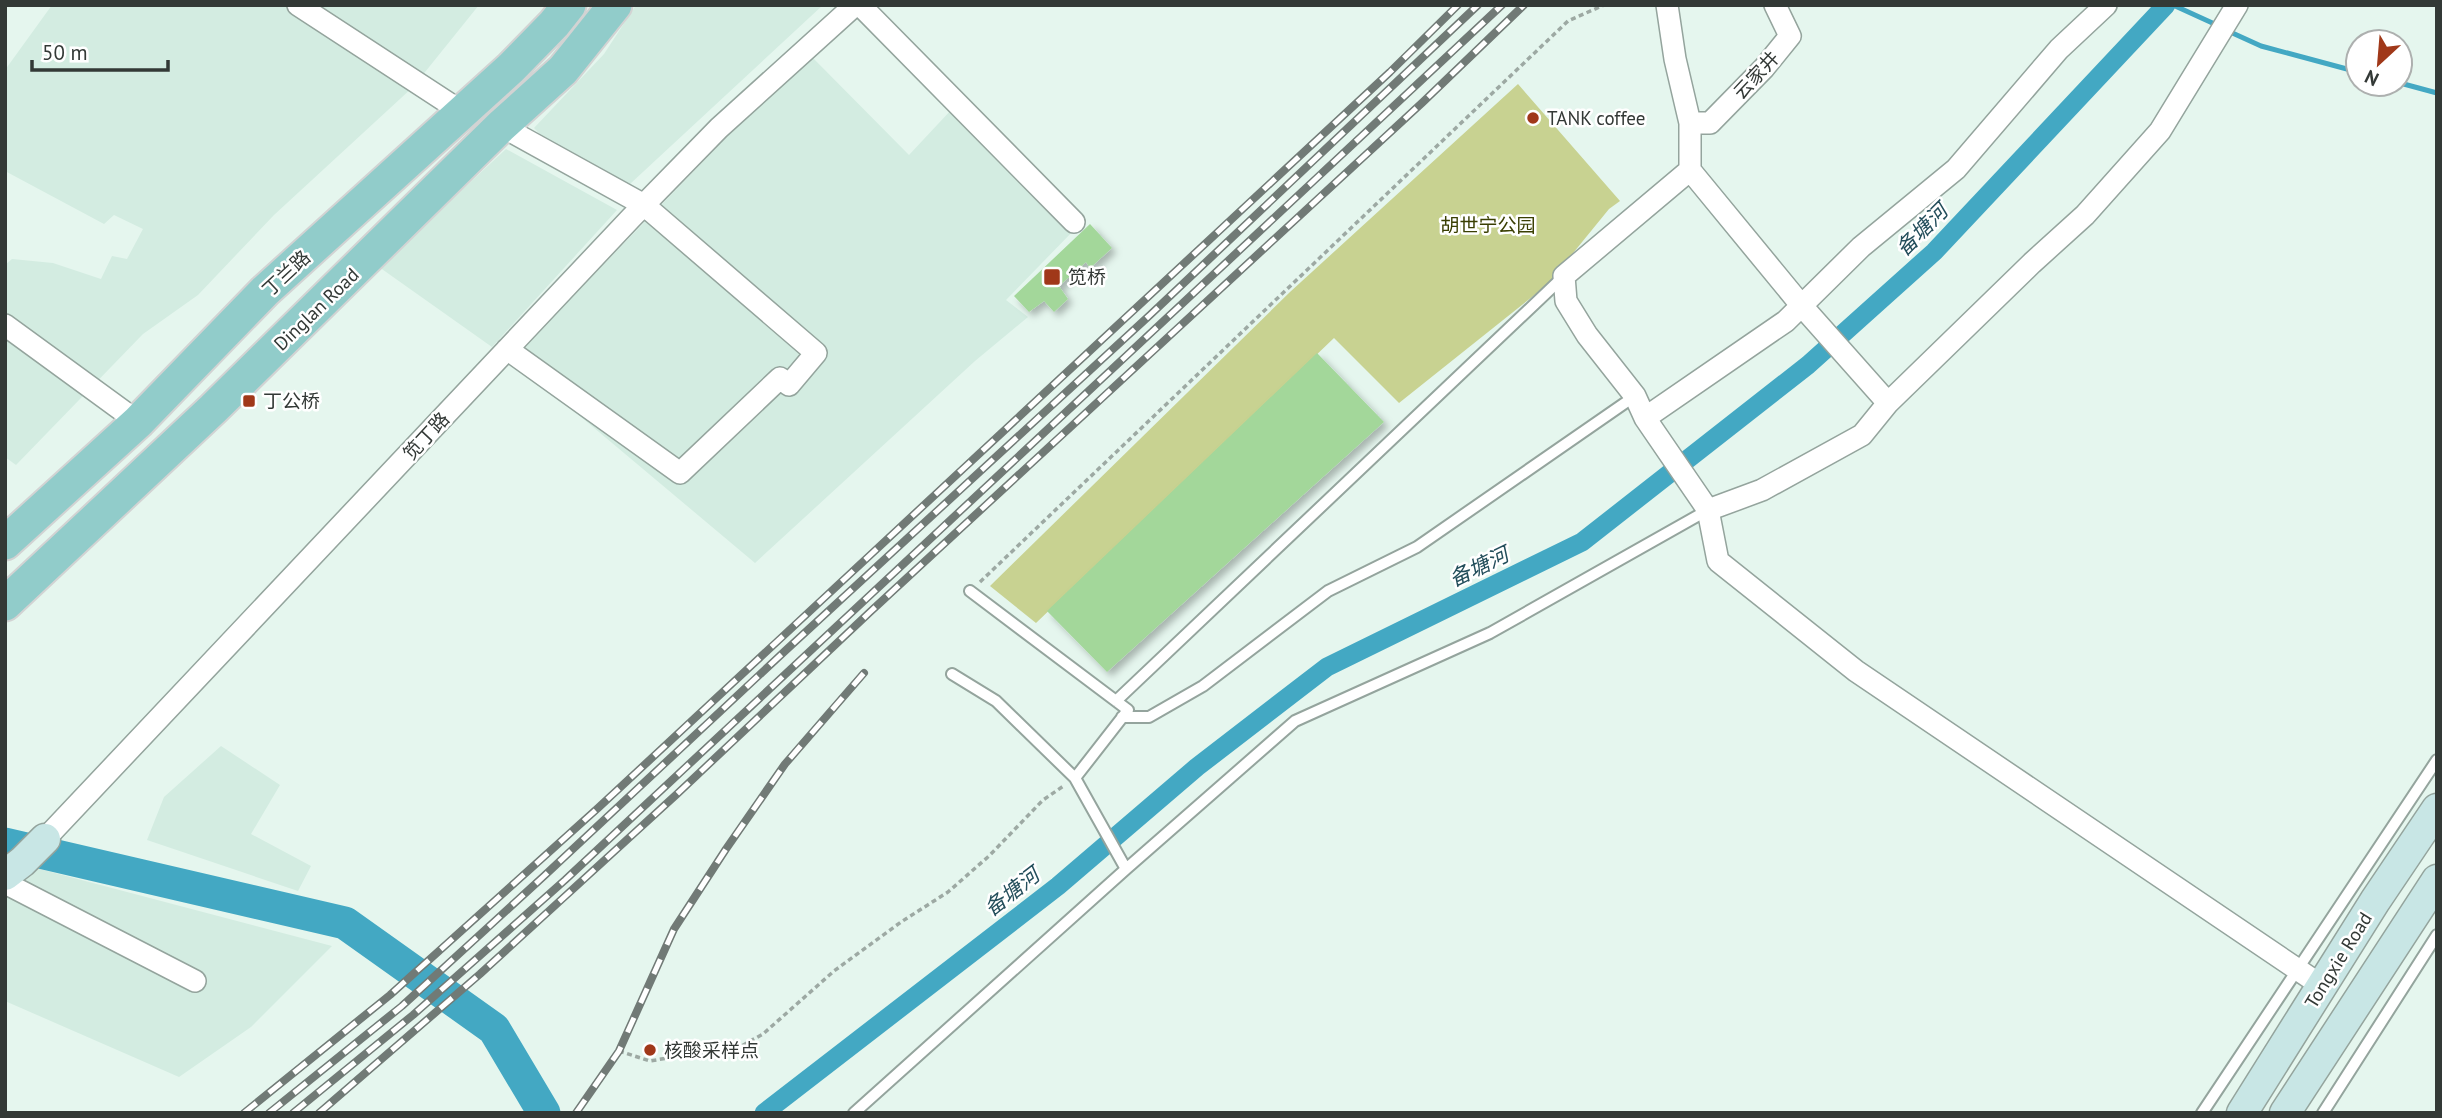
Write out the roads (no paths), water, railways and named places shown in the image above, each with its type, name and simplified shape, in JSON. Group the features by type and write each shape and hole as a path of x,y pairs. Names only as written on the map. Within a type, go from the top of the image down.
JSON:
{"main road":[{"name":"丁兰路","path":"5,544 138,422 265,291 520,59 569,5"},
{"name":"Dinglan Road","path":"5,604 213,409 501,127 563,70 615,5"},
{"name":"Tongxie Road","path":"2242,1113 2437,809"},
{"name":"笕丁路","path":"11,873 45,839"},
{"name":"Tongxie Road","path":"2285,1113 2437,880"}],"street":[{"path":"298,5 462,112"},
{"name":"笕丁路","path":"45,839 644,205 719,128 855,5"},
{"path":"860,5 1074,222"},
{"path":"1667,5 1675,60 1690,123 1690,170 1801,305 1888,403"},
{"name":"云家井","path":"1690,123 1710,123 1764,68 1790,36 1775,5"},
{"path":"1646,418 1786,321 1861,247 1956,169 2059,49 2106,5"},
{"path":"1705,507 1762,490 1862,435 1888,403 2094,206 2160,131 2234,12"},
{"path":"501,127 644,205 816,353 789,385 780,378 680,473 507,349"},
{"path":"1690,170 1564,276 1566,301 1587,335 1635,396 1646,418 1705,507 1718,561 1856,671 2322,986"},
{"path":"5,325 138,422"},
{"path":"11,873 195,981"}],"lane":[{"path":"1116,701 1564,276"},
{"path":"1122,717 1149,717 1203,686 1328,591 1417,547 1635,396"},
{"path":"854,1113 1295,721 1490,633 1680,528 1705,507"},
{"path":"970,591 1128,710 1075,778"},
{"path":"952,674 996,701 1075,778 1126,869"},
{"path":"2202,1113 2437,761"},
{"path":"2323,1113 2437,935"}],"waterway":[{"name":"备塘河","path":"764,1113 1058,886 1197,767 1327,667 1582,542 1808,365 1934,252 2166,5"},
{"path":"2173,5 2219,26"},
{"path":"2228,31 2261,46 2344,68"},
{"path":"2414,87 2437,93"},
{"path":"5,844 345,923 494,1029 544,1113"}],"railway":[{"path":"244,1113 390,995 598,808 1390,72 1458,5"},
{"path":"269,1113 402,1006 544,876 1150,315 1478,5"},
{"path":"293,1113 413,1015 565,880 1502,5"},
{"path":"319,1113 480,974 677,794 870,612 1423,102 1524,5"},
{"path":"576,1113 619,1051 674,929 726,849 785,764 864,673"}],"place":[{"name":"TANK coffee","path":"1533,118"},
{"name":"笕桥","path":"1052,277"},
{"name":"丁公桥","path":"249,401"},
{"name":"核酸采样点","path":"650,1050"}],"park label":[{"name":"胡世宁公园","path":"1488,225"}]}
